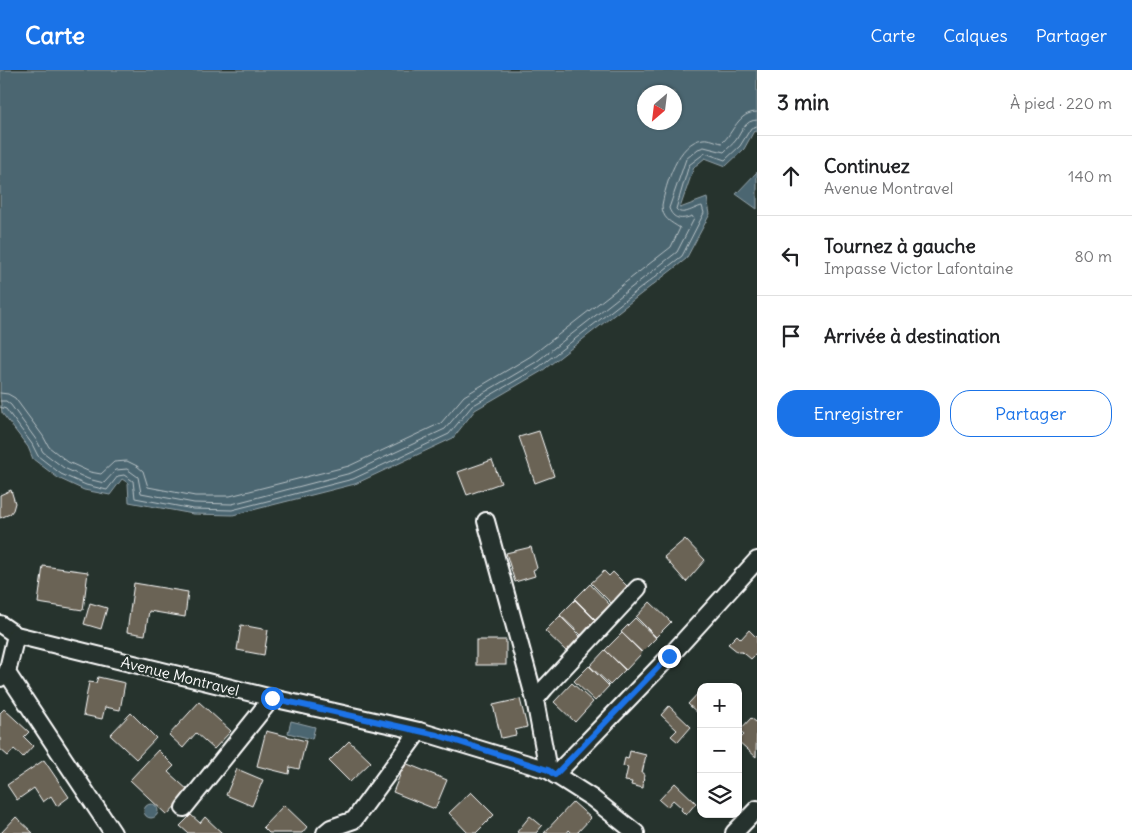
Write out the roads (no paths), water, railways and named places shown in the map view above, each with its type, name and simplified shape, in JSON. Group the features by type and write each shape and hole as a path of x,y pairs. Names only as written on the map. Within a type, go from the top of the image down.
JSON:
{"street":[{"path":"486,521 535,700 552,773"},
{"path":"552,773 669,656 757,560"},
{"path":"535,700 638,588"},
{"name":"Avenue Montravel","path":"0,624 16,635 272,698 419,731 552,773 592,798 636,833"},
{"path":"16,635 4,675 113,833"},
{"path":"184,808 272,698"},
{"path":"325,833 331,828 354,820 419,731"},
{"path":"734,833 757,808"}],"water":[{"path":"0,70 757,70 757,132 754,131 744,149 726,166 705,158 694,167 680,208 707,198 710,214 686,259 542,371 475,410 453,438 355,484 233,515 193,514 129,502 128,483 122,479 110,495 84,490 58,478 33,459 28,447 2,413 0,397"},
{"path":"757,172 757,209 736,194"},
{"path":"291,721 315,727 312,739 288,733"},
{"path":"148,804 154,804 158,811 154,818 148,818 144,814 144,808"}]}
